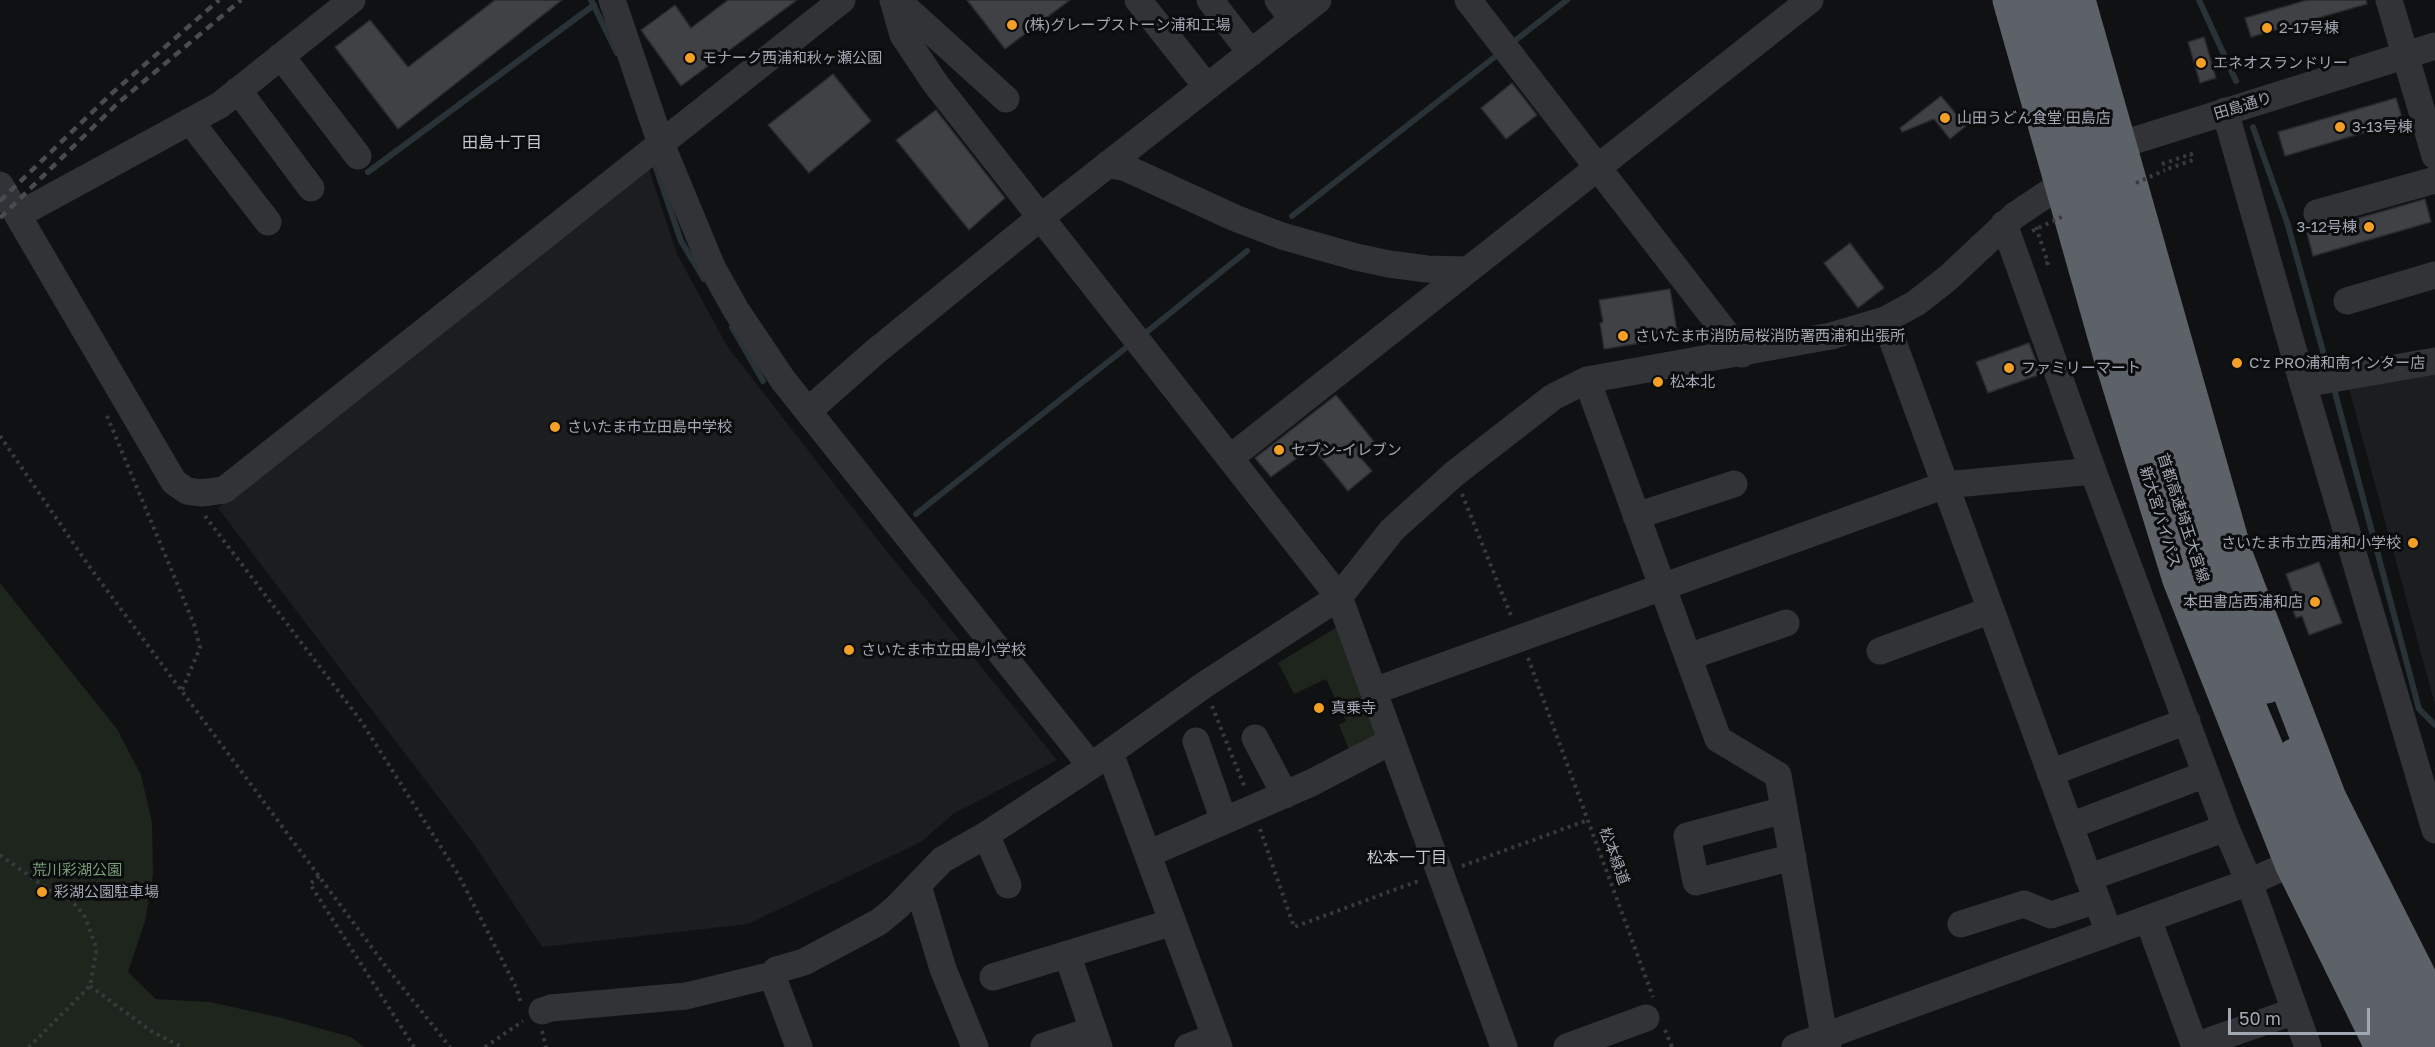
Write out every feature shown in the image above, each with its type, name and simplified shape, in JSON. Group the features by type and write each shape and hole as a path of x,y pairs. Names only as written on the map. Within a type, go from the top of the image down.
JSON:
{"highway":[{"name":"新大宮バイパス","path":"2009,0 2059,184 2109,354 2180,580 2291,864 2381,1047"},
{"name":"首都高速埼玉大宮線","path":"2031,0 2187,538 2230,659 2323,882 2373,982 2409,1047"},
{"name":"首都高速埼玉大宮線","path":"2060,0 2168,388 2211,530 2252,652 2298,765 2347,872 2396,972 2435,1043"},
{"path":"2079,0 2236,554 2330,798 2435,1006"}],"street":[{"path":"18,215 220,105 352,0"},
{"path":"612,0 653,150 736,310 783,380 808,411 1100,760 1148,854 1217,1042 1188,1047"},
{"path":"0,185 174,482 187,491 202,493 224,490 842,0"},
{"path":"895,0 1006,99"},
{"path":"895,0 903,34 935,82 1339,597 1504,1047"},
{"path":"1138,0 1208,87"},
{"path":"1210,0 1251,53"},
{"path":"808,411 874,352 1041,217 1251,53 1285,10 1318,0"},
{"path":"1468,0 1742,354"},
{"path":"1230,458 1810,0"},
{"path":"2389,0 2435,156"},
{"name":"田島通り","path":"532,1010 686,996 772,975 776,970 804,962 879,922 942,861 1100,760 1204,686 1339,597 1392,530 1454,474 1553,397 1587,380 1742,354 1831,336 1885,320 1916,303 1948,278 2004,224 2059,184 2120,145 2435,46"},
{"path":"281,56 358,156"},
{"path":"238,90 311,188"},
{"path":"2225,111 2435,830"},
{"path":"190,121 268,222"},
{"path":"1108,164 1126,168 1235,218 1282,236 1389,264 1426,269 1467,270"},
{"path":"2317,213 2435,180"},
{"path":"2004,224 2093,471 2226,828 2249,882 2308,1047"},
{"path":"2347,301 2435,275"},
{"path":"1885,320 2109,933"},
{"path":"2303,384 2435,361"},
{"path":"1587,380 1718,739 1778,775 1826,1042"},
{"path":"1374,691 1945,485 2093,471"},
{"path":"1636,516 1734,484"},
{"path":"1880,651 1991,610"},
{"path":"1688,657 1786,622"},
{"path":"2050,773 2187,721"},
{"path":"1255,738 1284,795"},
{"path":"1196,741 1224,821"},
{"path":"1148,854 1284,795 1392,741"},
{"path":"2070,826 2206,774"},
{"path":"1784,810 1687,836 1696,882 1792,857"},
{"path":"1961,924 2024,904 2051,915 2093,889 2226,828"},
{"path":"986,835 1008,885"},
{"path":"1795,1047 1826,1042 2291,864"},
{"path":"918,886 943,969 975,1047"},
{"path":"2148,919 2195,1046 2295,1011"},
{"path":"993,977 1173,922"},
{"path":"1044,1046 1096,1038 1067,954"},
{"path":"772,975 799,1047"},
{"path":"1567,1047 1655,1016"}],"path":[{"path":"2162,164 2191,154 2193,160 2165,170"},
{"path":"2032,231 2042,265 2048,263 2040,233"},
{"path":"103,407 194,624 200,648 182,691"},
{"path":"0,436 89,566 319,876 450,1047"},
{"path":"202,493 200,504 202,511 361,721 458,873 517,989 532,1010"},
{"path":"1204,686 1253,809 1294,927 1440,873"},
{"name":"松本緑道","path":"1440,873 1588,820 1655,1016 1672,1047"},
{"path":"0,855 59,897 69,898 84,915 95,944 96,953 90,986 29,1047"},
{"path":"319,876 310,884 414,1047"},
{"path":"90,986 151,1031 182,1047"},
{"path":"485,1047 518,1024"}],"shaded area":[{"name":"さいたま市立田島中学校","path":"648,166 677,254 727,346 877,539 1057,760 953,814 921,842 748,924 542,947 474,844 218,508"},
{"name":"さいたま市立西浦和小学校","path":"2435,369 2435,701 2434,701 2348,385"}],"green space":[{"name":"荒川彩湖公園","path":"0,583 117,729 141,775 152,822 153,875 145,921 128,972 156,999 210,1002 282,1018 351,1037 364,1047 0,1047"},
{"path":"1337,627 1379,738 1350,752 1339,725 1346,721 1326,679 1294,694 1278,663"}],"building":[{"path":"495,0 562,0 398,129 335,47 370,20 408,67"},
{"name":"モナーク西浦和秋ヶ瀬公園","path":"728,0 797,0 681,86 641,30 675,5 691,28"},
{"name":"(株)グレープストーン浦和工場","path":"967,0 1070,0 1005,49"},
{"name":"2-17号棟","path":"2307,0 2366,0 2367,4 2251,37 2245,18"},
{"path":"2204,37 2216,78 2200,83 2188,42"},
{"path":"833,74 871,121 809,173 768,125"},
{"path":"1512,83 1537,115 1506,139 1481,108"},
{"name":"山田うどん食堂 田島店","path":"1941,96 1966,126 1950,139 1934,119 1902,132 1900,128"},
{"name":"3-13号棟","path":"2396,98 2403,121 2285,156 2278,132"},
{"path":"936,110 1005,198 969,230 896,140"},
{"name":"3-12号棟","path":"2425,199 2431,222 2313,256 2307,233"},
{"path":"1850,243 1884,288 1858,308 1824,263"},
{"path":"1670,289 1678,337 1604,349 1599,300"},
{"name":"ファミリーマート","path":"2029,343 2041,374 1988,393 1976,362"},
{"path":"1336,395 1376,444 1360,457 1372,471 1348,491 1312,447 1271,477 1255,458"},
{"path":"2319,562 2342,623 2309,635 2302,616 2296,618 2287,595 2293,593 2286,574"}],"waterway":[{"path":"591,0 617,53"},
{"path":"1512,43 1567,0"},
{"path":"2199,0 2236,81"},
{"path":"368,172 594,5"},
{"path":"1292,216 1501,52"},
{"path":"2253,127 2287,222 2329,373"},
{"path":"653,159 681,241 704,279"},
{"path":"1143,335 1247,251"},
{"path":"732,327 763,381"},
{"path":"916,514 1132,343"},
{"path":"2333,385 2419,709 2435,725"}],"railway":[{"path":"0,201 111,94 219,0"},
{"path":"0,218 118,103 241,0"}],"place":[{"name":"(株)グレープストーン浦和工場","path":"1012,25"},
{"name":"2-17号棟","path":"2267,28"},
{"name":"モナーク西浦和秋ヶ瀬公園","path":"690,58"},
{"name":"エネオスランドリー","path":"2201,63"},
{"name":"山田うどん食堂 田島店","path":"1945,118"},
{"name":"3-13号棟","path":"2340,127"},
{"name":"3-12号棟","path":"2369,227"},
{"name":"さいたま市消防局桜消防署西浦和出張所","path":"1623,336"},
{"name":"C'z PRO浦和南インター店","path":"2237,363"},
{"name":"ファミリーマート","path":"2009,368"},
{"name":"松本北","path":"1658,382"},
{"name":"さいたま市立田島中学校","path":"555,427"},
{"name":"セブン-イレブン","path":"1279,450"},
{"name":"さいたま市立西浦和小学校","path":"2413,543"},
{"name":"本田書店西浦和店","path":"2315,602"},
{"name":"さいたま市立田島小学校","path":"849,650"},
{"name":"真乗寺","path":"1319,708"},
{"name":"彩湖公園駐車場","path":"42,892"}],"district":[{"name":"田島十丁目","path":"502,143"},
{"name":"松本一丁目","path":"1407,858"}]}
